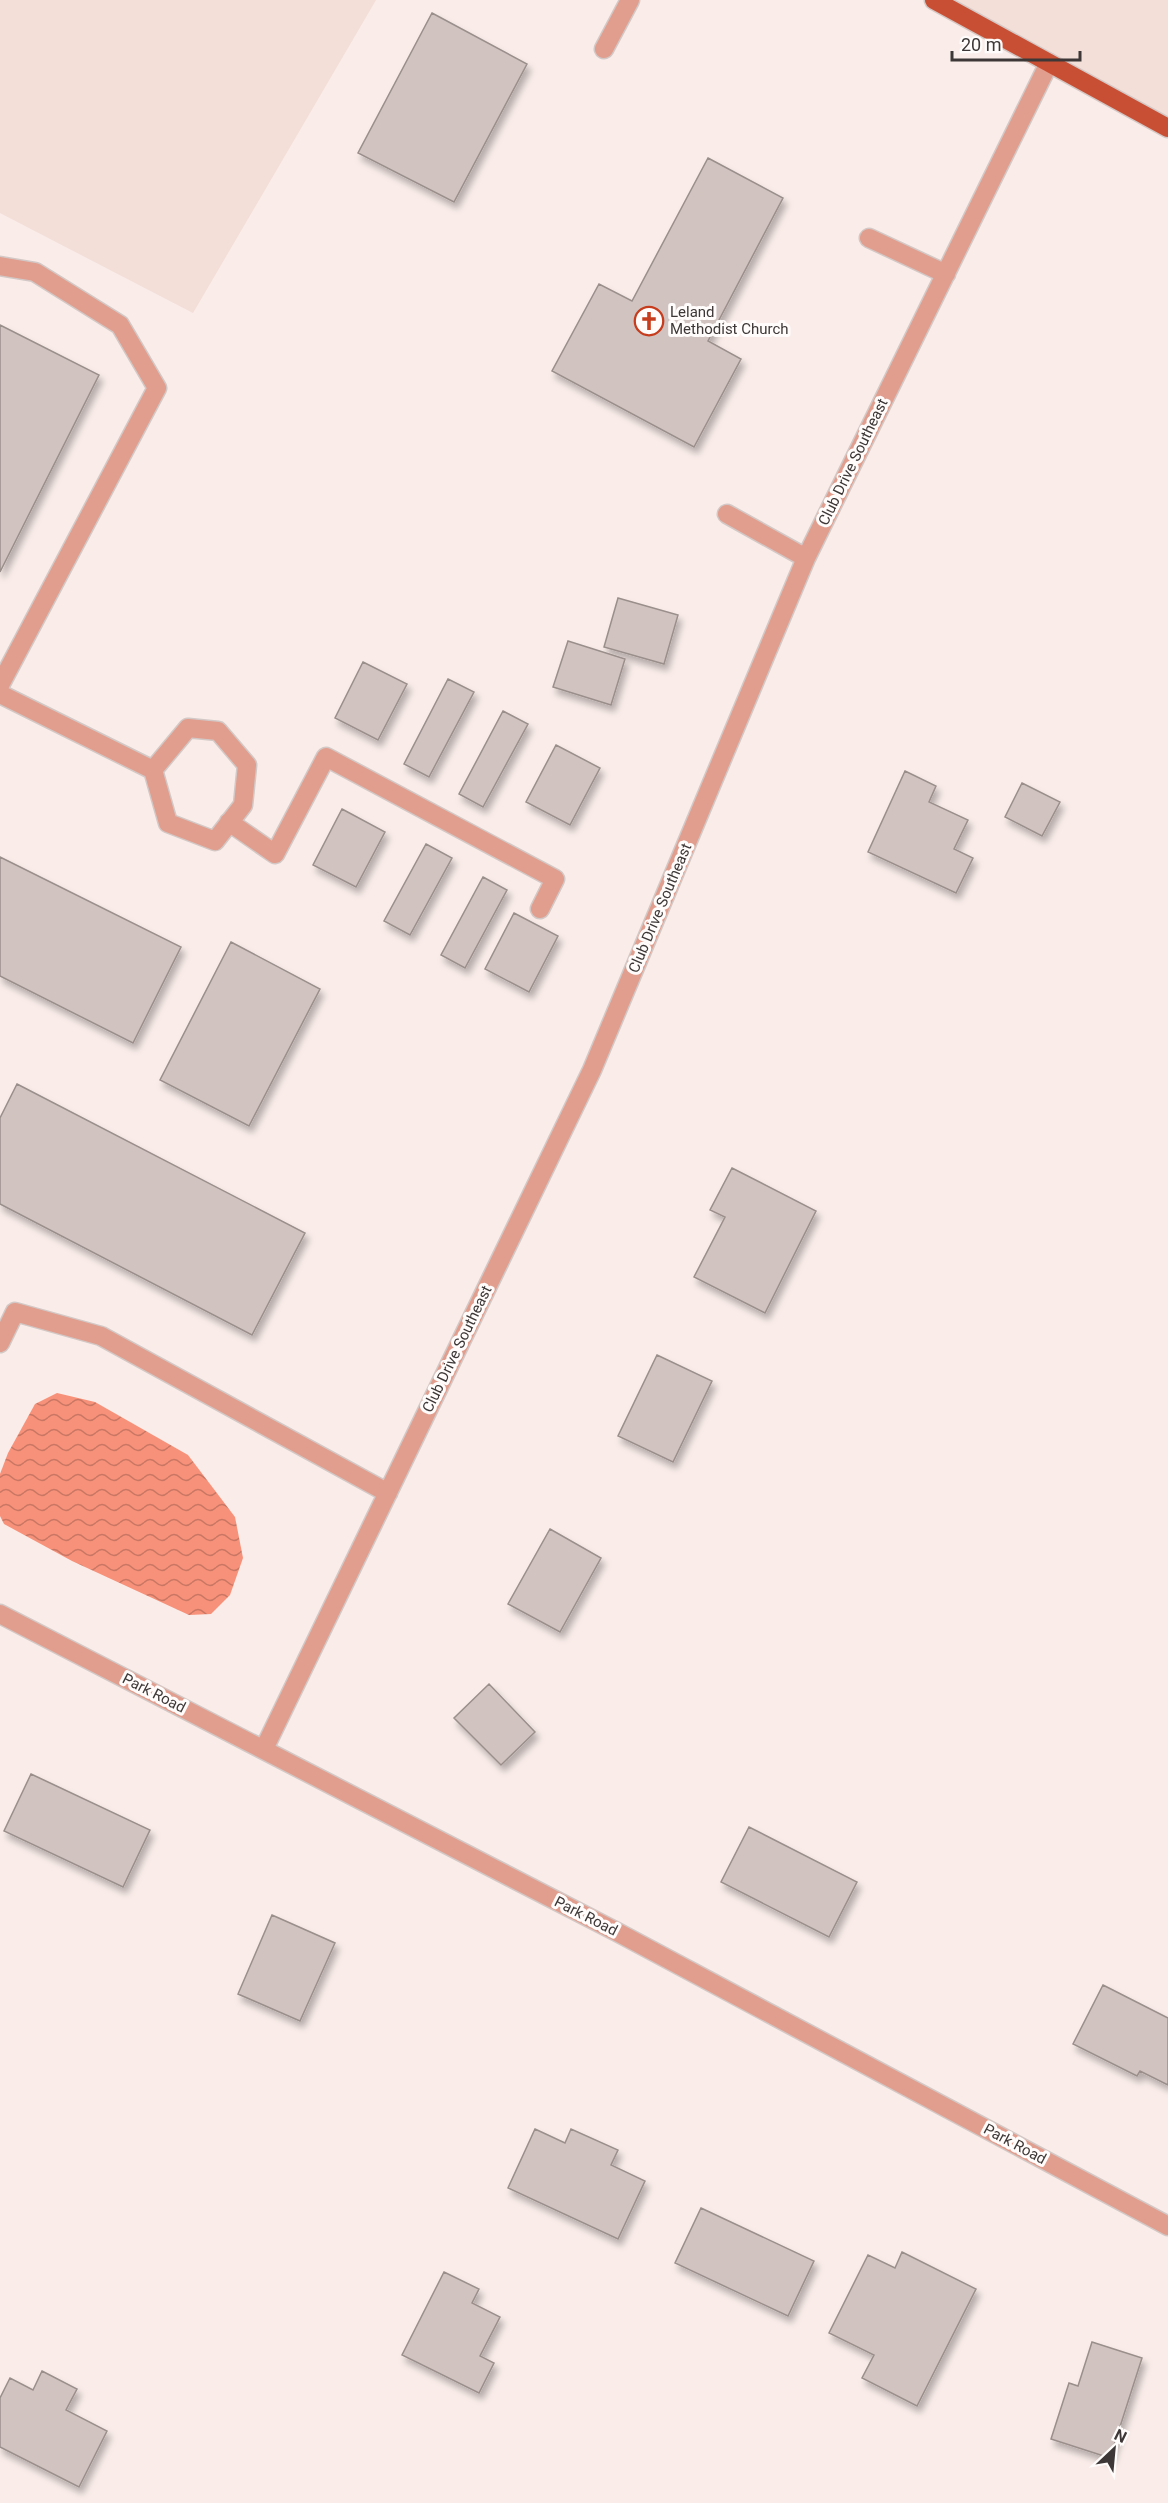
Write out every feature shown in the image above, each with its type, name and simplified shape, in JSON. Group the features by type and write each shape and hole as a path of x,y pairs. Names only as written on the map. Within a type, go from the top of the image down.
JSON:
{"main road":[{"path":"934,0 1168,128"}],"street":[{"path":"604,49 630,0"},
{"name":"Club Drive Southeast","path":"264,1749 592,1070 806,558 1050,63"},
{"path":"869,237 946,274"},
{"path":"0,267 34,272 120,325 157,388 0,685"},
{"path":"727,514 806,558"},
{"path":"0,694 153,770 168,823 215,840 243,805 247,765 218,731 189,728 153,770"},
{"path":"229,822 274,854 326,757 555,879 540,909"},
{"path":"0,1344 15,1312 101,1336 388,1493"},
{"name":"Park Road","path":"0,1614 637,1942 1168,2226"}],"shaded area":[{"path":"0,0 376,0 193,313 0,213"},
{"path":"934,0 1168,0 1168,120"}],"water":[{"path":"57,1393 95,1402 188,1455 235,1517 243,1558 230,1595 211,1614 189,1615 72,1561 4,1524 0,1516 0,1474 8,1453 35,1404"}],"building":[{"path":"432,13 527,64 454,202 358,153"},
{"name":"Leland Methodist Church","path":"708,158 783,198 708,341 741,359 694,447 552,371 599,284 632,301"},
{"path":"0,325 99,375 0,572"},
{"path":"618,598 678,615 664,664 604,647"},
{"path":"568,641 625,659 611,705 553,687"},
{"path":"363,662 407,684 378,740 335,718"},
{"path":"448,679 474,692 429,777 404,764"},
{"path":"503,711 528,724 483,807 459,794"},
{"path":"556,745 600,768 570,825 526,802"},
{"path":"905,771 936,786 929,802 968,820 954,849 973,858 956,893 868,852"},
{"path":"1022,783 1060,802 1042,836 1005,817"},
{"path":"342,809 385,832 356,887 313,865"},
{"path":"426,844 452,858 410,935 384,921"},
{"path":"0,857 181,947 133,1043 0,976"},
{"path":"483,877 507,890 465,968 441,955"},
{"path":"514,913 558,936 529,992 485,969"},
{"path":"231,942 320,989 249,1126 160,1080"},
{"path":"17,1084 305,1233 252,1335 0,1204 0,1118"},
{"path":"732,1168 816,1211 765,1313 694,1277 725,1217 710,1210"},
{"path":"657,1355 712,1381 673,1462 618,1436"},
{"path":"550,1529 601,1558 560,1632 508,1604"},
{"path":"489,1684 535,1732 501,1765 454,1718"},
{"path":"31,1774 150,1830 123,1887 4,1831"},
{"path":"749,1827 857,1882 829,1937 721,1882"},
{"path":"272,1915 335,1943 300,2021 238,1994"},
{"path":"1103,1985 1168,2018 1168,2085 1140,2071 1137,2076 1073,2044"},
{"path":"535,2129 565,2143 571,2129 618,2150 611,2165 645,2181 618,2239 508,2188"},
{"path":"701,2208 814,2261 788,2316 675,2263"},
{"path":"902,2252 976,2289 917,2406 862,2378 874,2355 829,2333 868,2255 895,2268"},
{"path":"444,2272 479,2289 472,2303 500,2317 480,2356 494,2363 479,2393 402,2355"},
{"path":"1092,2342 1142,2358 1110,2458 1051,2439 1069,2383 1078,2386"},
{"path":"42,2371 77,2389 66,2410 107,2431 79,2487 0,2447 0,2398 10,2378 33,2390"}],"place":[{"name":"Leland Methodist Church","path":"649,321"}]}
